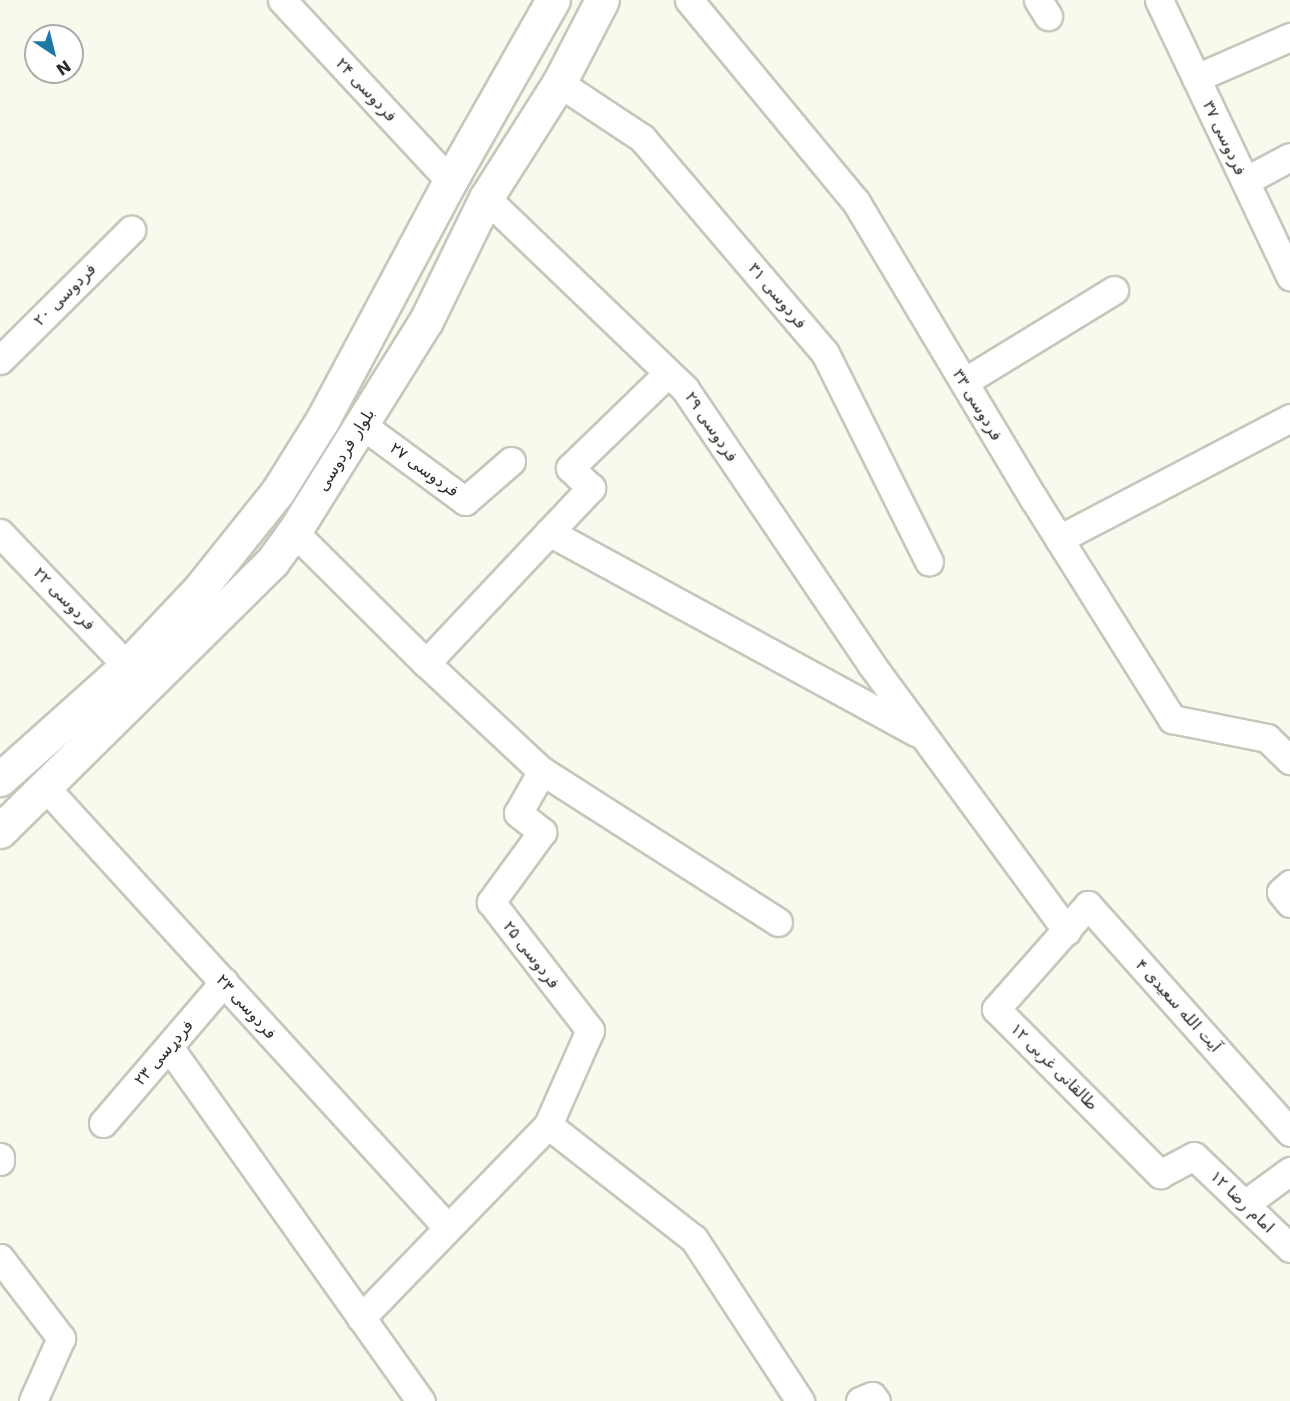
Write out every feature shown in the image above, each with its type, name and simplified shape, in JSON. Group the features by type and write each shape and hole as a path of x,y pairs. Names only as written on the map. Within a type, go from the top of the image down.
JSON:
{"main road":[{"path":"0,779 127,666 198,591 278,491 323,419 450,181 553,0"},
{"name":"بلوار فردوسی","path":"0,831 272,562 294,532 426,321 486,198 559,83 602,0"}],"street":[{"name":"فردوسی ۳۳","path":"689,0 856,202 1059,539 1172,719 1268,738 1290,760"},
{"name":"فردوسی ۳۷","path":"1159,0 1290,276"},
{"name":"فردوسی ۲۴","path":"296,4 450,181"},
{"path":"1196,78 1290,37"},
{"name":"فردوسی ۳۱","path":"559,83 642,138 825,353 929,562"},
{"path":"1245,181 1290,157"},
{"name":"فردوسی ۲۹","path":"486,198 685,388 871,664 1067,931"},
{"name":"فردوسی ۲۰","path":"0,360 131,230"},
{"path":"964,382 1114,290"},
{"path":"426,663 591,488 570,468 668,373"},
{"path":"1059,539 1290,417 1290,408"},
{"name":"فردوسی ۲۷","path":"362,425 465,501 511,461"},
{"path":"294,532 426,663 542,771 778,922"},
{"path":"549,532 925,738"},
{"name":"فردوسی ۲۲","path":"2,539 127,666"},
{"name":"فردوسی ۲۵","path":"542,771 518,813 542,832 491,902 590,1030 548,1125"},
{"name":"فردوسی ۲۳","path":"46,788 447,1227"},
{"path":"1290,884 1281,892 1290,903"},
{"name":"آیت الله سعیدی ۴","path":"1067,931 1088,905 1290,1132"},
{"name":"طالقانی غربی ۱۲","path":"1067,931 996,1009 1160,1174 1194,1156"},
{"name":"فردړسی ۲۳","path":"103,1123 224,982"},
{"path":"169,1047 421,1401"},
{"path":"362,1318 447,1227 548,1125 694,1239 800,1401"},
{"name":"امام رضا ۱۲","path":"1194,1156 1290,1248"},
{"path":"1245,1204 1290,1171"},
{"path":"0,1258 61,1338 33,1401"},
{"path":"860,1401 872,1396 876,1401"}]}
